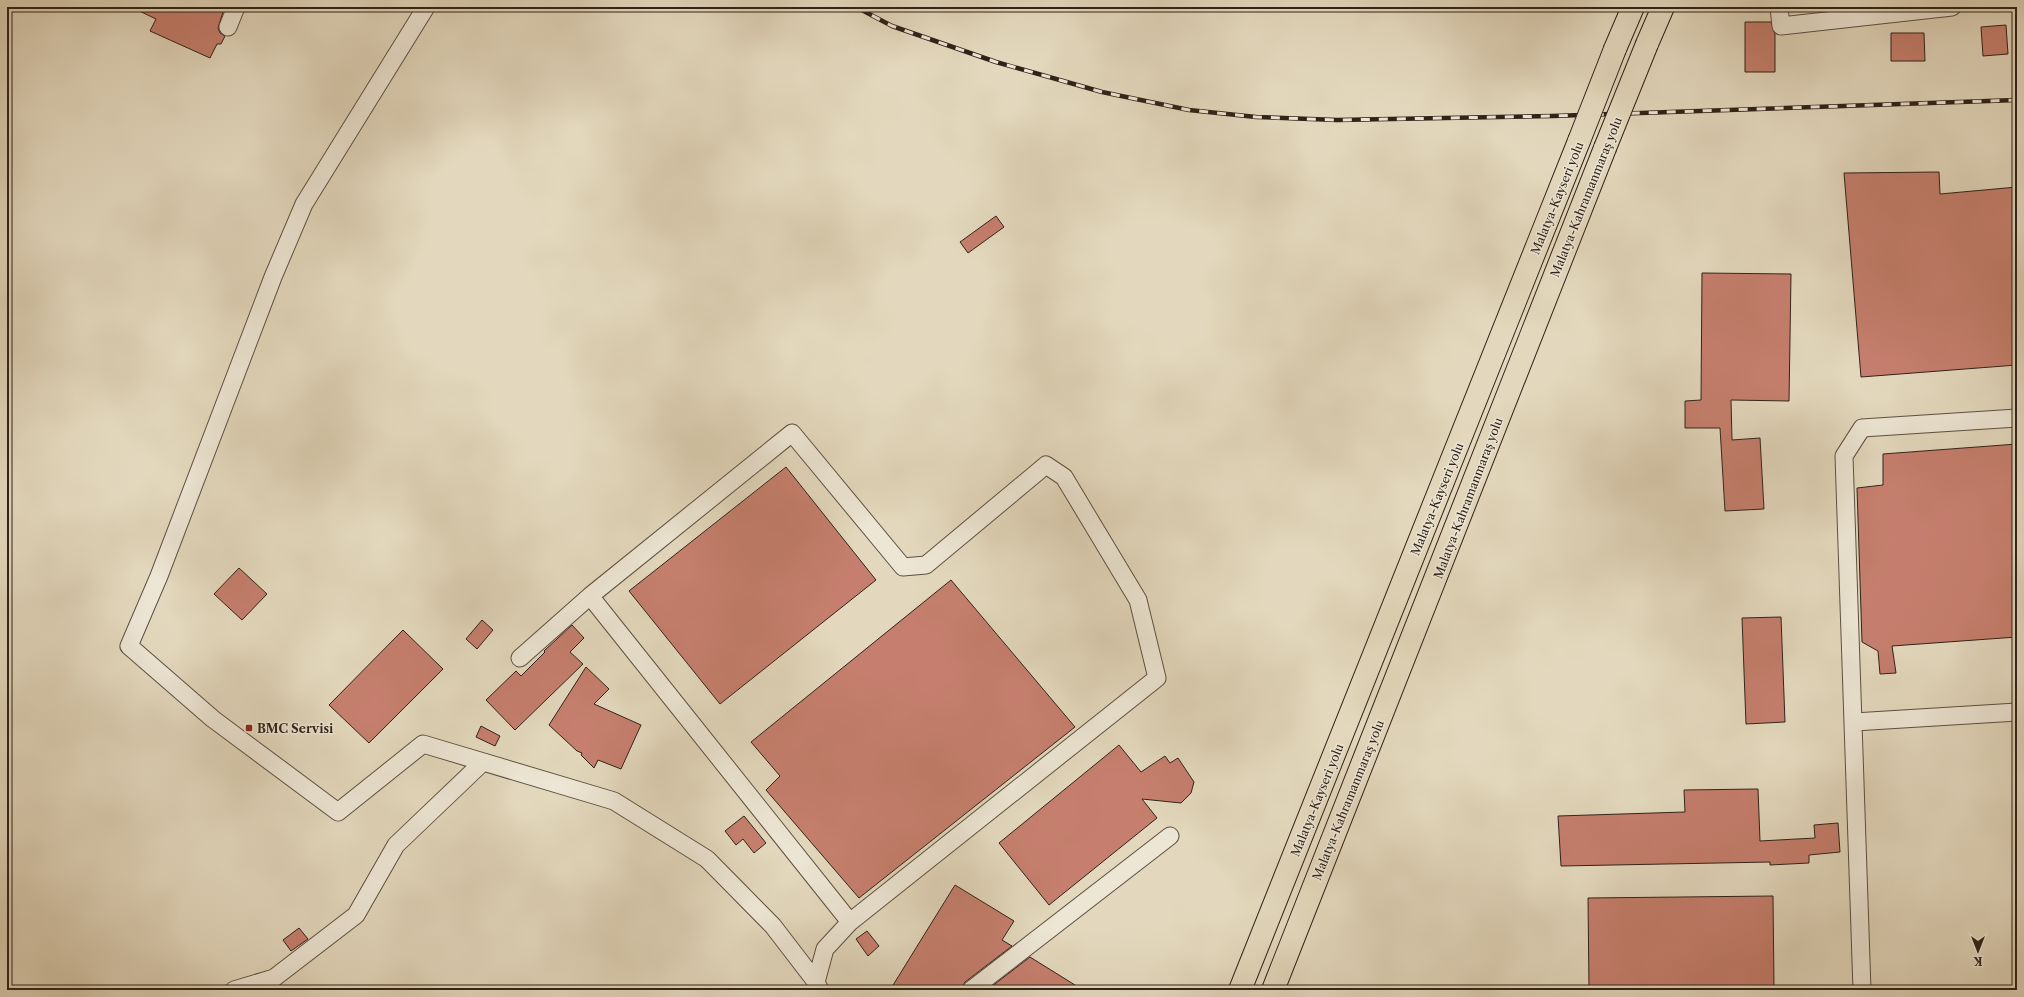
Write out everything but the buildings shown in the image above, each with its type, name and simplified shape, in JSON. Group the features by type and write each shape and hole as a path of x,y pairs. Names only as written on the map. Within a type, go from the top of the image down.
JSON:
{"highway":[{"name":"Malatya-Kayseri yolu","path":"1240,990 1633,7"},
{"name":"Malatya-Kahramanmaraş yolu","path":"1273,990 1605,148 1663,7"}],"street":[{"path":"228,27 236,7"},
{"path":"426,7 304,204 273,277 162,568 129,646 213,719 338,812 423,744 614,801 707,859 773,926 818,986"},
{"path":"1779,7 1781,26 1952,7"},
{"path":"1862,990 1844,456 1862,428 2017,418"},
{"path":"520,658 590,596 792,433 903,567 926,565 1046,465 1064,477 1138,600 1157,678 850,922 825,950 818,986"},
{"path":"590,596 850,922"},
{"path":"1854,722 2017,712"},
{"path":"234,990 274,978 356,915 396,845 483,762"},
{"path":"972,990 1170,836"}],"railway":[{"path":"856,7 892,26 996,62 1102,92 1189,110 1256,117 1337,120 1553,116 2017,100"}],"place":[{"name":"BMC Servisi","path":"249,728"}]}
